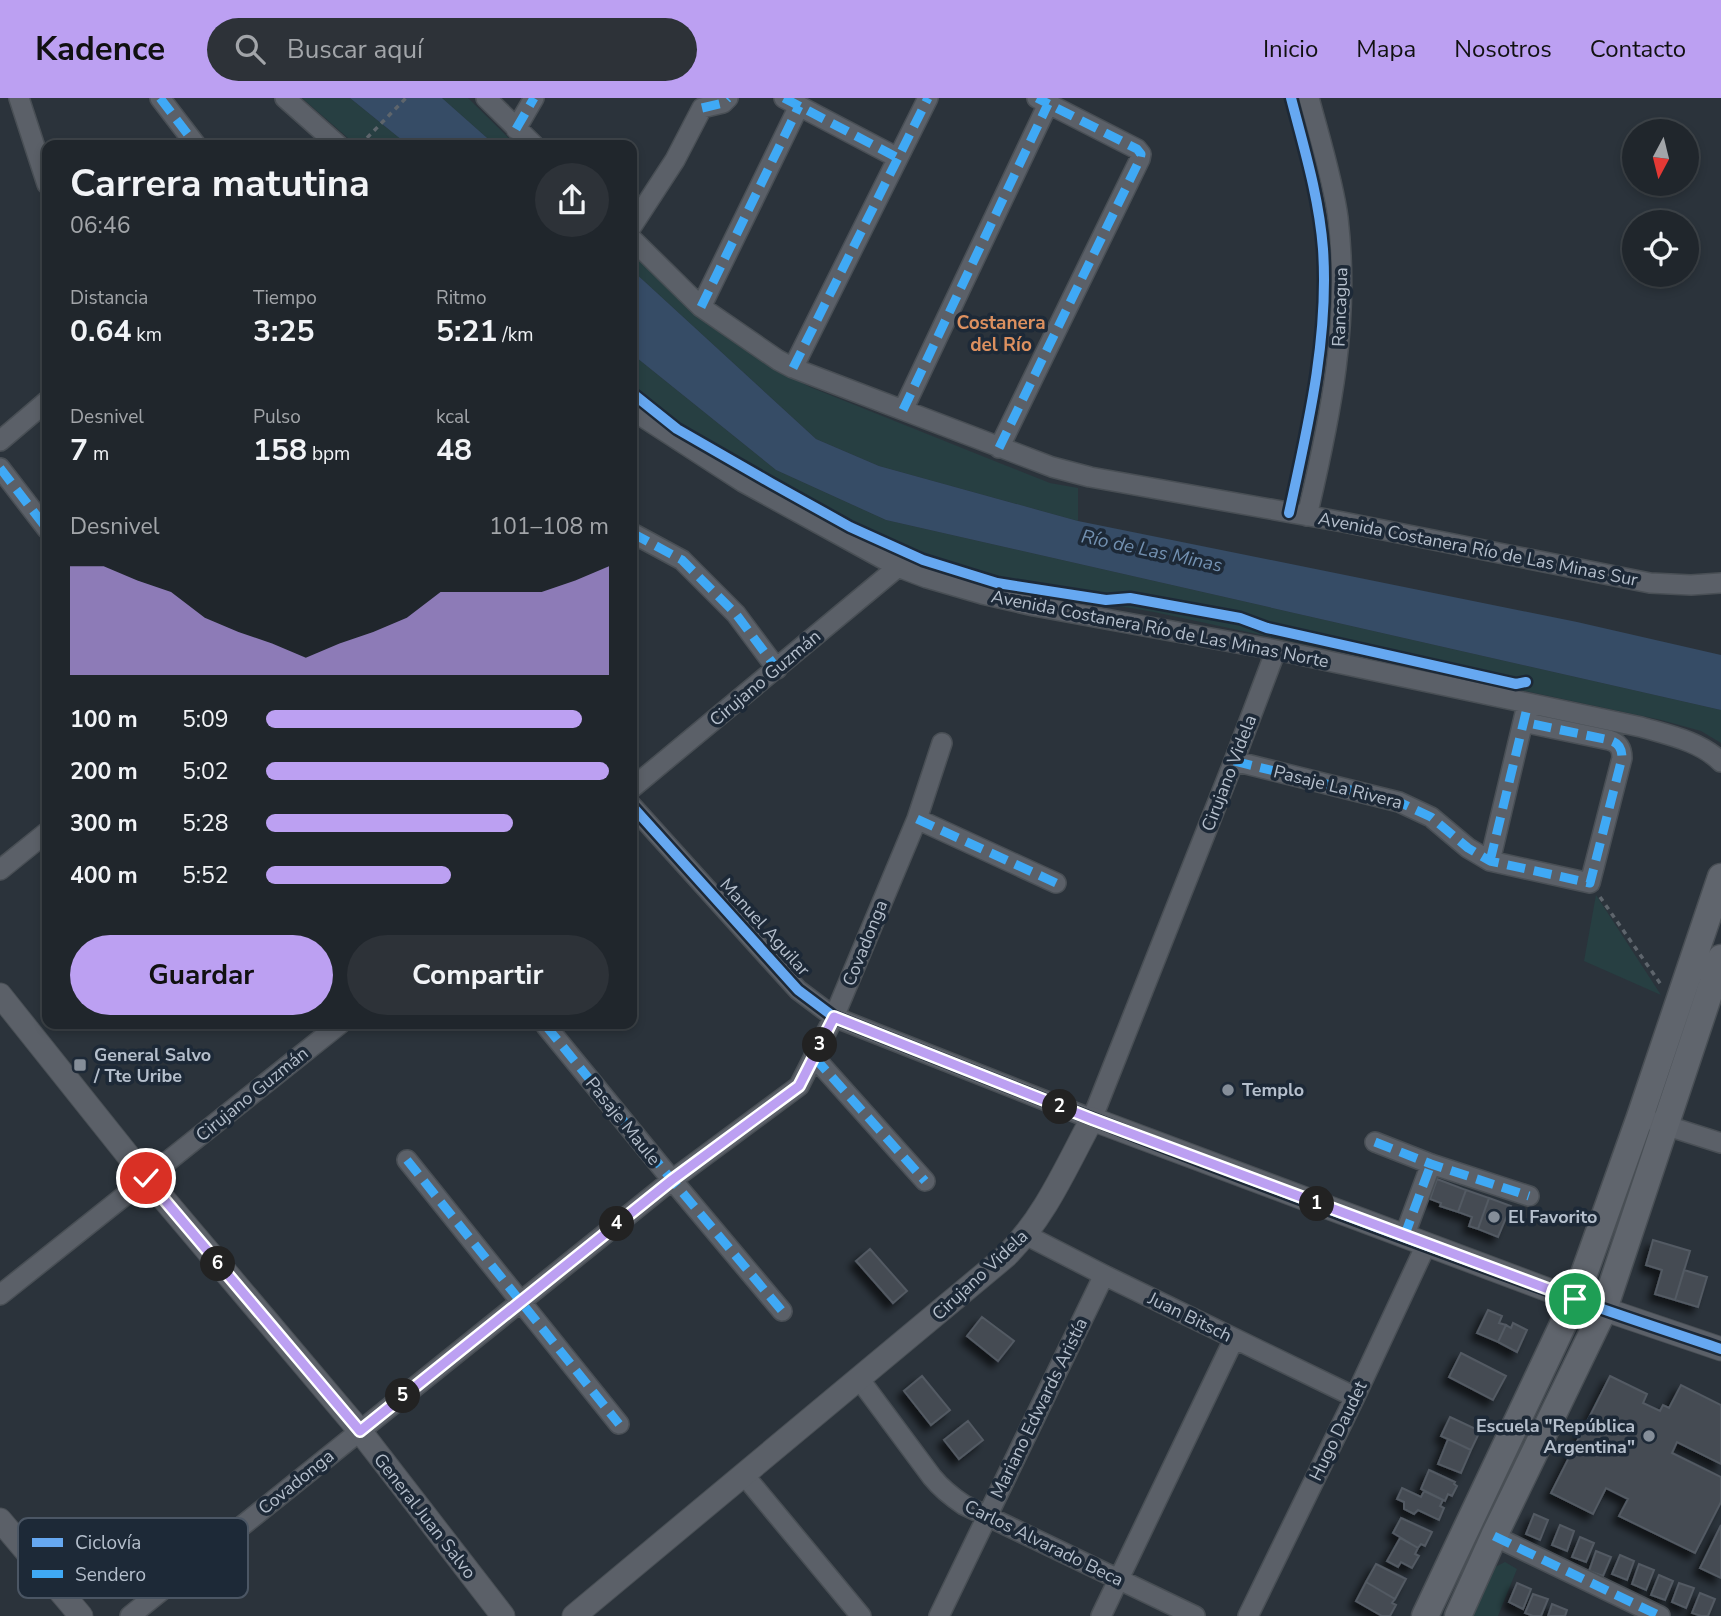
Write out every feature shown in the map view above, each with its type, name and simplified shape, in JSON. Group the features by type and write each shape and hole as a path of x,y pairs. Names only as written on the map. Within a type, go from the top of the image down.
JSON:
{"main road":[{"path":"1425,1616 1575,1299 1721,877"},
{"path":"1458,1616 1604,1309 1721,958"}],"street":[{"path":"19,98 42,169"},
{"path":"160,98 192,140"},
{"path":"285,98 346,139"},
{"path":"486,98 528,140"},
{"path":"516,129 534,98"},
{"path":"637,218 675,160 702,103 723,103 728,98"},
{"path":"793,368 928,98"},
{"name":"Rancagua","path":"1307,516 1332,405 1339,350 1342,287 1338,215 1309,98"},
{"path":"903,410 1042,101 1137,149 1141,154 999,448"},
{"path":"701,307 792,102 898,158"},
{"name":"Avenida Costanera Río de Las Minas Sur","path":"637,244 701,307 778,360 1052,467 1090,477 1650,583 1721,583"},
{"path":"0,440 42,405"},
{"name":"Avenida Costanera Río de Las Minas Norte","path":"637,413 744,482 898,567 947,584 1006,600 1276,650 1525,713 1641,727 1705,749 1721,762"},
{"path":"0,468 42,523"},
{"path":"637,536 682,560 736,614 777,669"},
{"name":"Cirujano Guzmán","path":"637,784 898,567"},
{"name":"Cirujano Videla","path":"575,1616 991,1270 1026,1235 1042,1212 1092,1119 1276,650"},
{"path":"1490,861 1525,713 1615,742 1622,751 1590,883"},
{"name":"Covadonga","path":"248,1521 672,1180 799,1086 834,1017 917,818 942,743"},
{"name":"Pasaje La Rivera","path":"1234,761 1410,806 1431,817 1468,848 1490,861 1590,883"},
{"name":"Manuel Aguilar","path":"637,812 798,990 834,1017 1092,1119 1404,1237 1721,1349"},
{"path":"917,818 1056,883"},
{"path":"0,870 42,836"},
{"name":"General Juan Salvo","path":"0,995 146,1178 360,1431 503,1616"},
{"name":"Cirujano Guzmán","path":"0,1295 334,1029"},
{"name":"Pasaje Maule","path":"549,1029 782,1311"},
{"path":"814,1057 925,1181"},
{"path":"1640,1117 1721,1143"},
{"path":"1375,1142 1431,1164 1530,1196"},
{"path":"407,1160 619,1424"},
{"path":"1404,1237 1431,1164"},
{"name":"Juan Bitsch","path":"1026,1235 1355,1397"},
{"name":"Hugo Daudet","path":"1248,1616 1426,1245"},
{"name":"Mariano Edwards Aristía","path":"939,1616 1104,1275"},
{"path":"1101,1616 1234,1339"},
{"name":"Carlos Alvarado Beca","path":"860,1380 942,1489 964,1505 1195,1616"},
{"path":"744,1475 861,1616"},
{"path":"0,1520 18,1541"},
{"path":"1494,1536 1660,1616"},
{"path":"66,1598 81,1616"},
{"name":"Covadonga","path":"130,1616 152,1598"}],"path":[{"path":"367,140 406,98"},
{"path":"1590,883 1677,1007"}],"green space":[{"path":"302,98 350,98 402,140 350,140"},
{"path":"442,98 468,98 511,140 489,140"},
{"path":"637,259 707,324 770,366 810,387 1050,483 1078,488 1078,521 879,466 816,439 637,275"},
{"path":"637,358 776,470 886,520 1721,710 1721,743 1701,731 1661,720 1154,612 1006,587 965,576 871,541 782,495 637,404"},
{"path":"1596,895 1661,995 1584,961"},
{"path":"1505,1562 1517,1569 1498,1616 1471,1616 1493,1568"}],"water":[{"path":"350,98 442,98 489,140 402,140"},
{"name":"Río de Las Minas","path":"637,275 816,439 879,466 1078,521 1577,622 1721,655 1721,710 886,520 776,470 637,358"}],"building":[{"path":"1437,1179 1466,1190 1458,1212 1440,1206 1441,1203 1430,1199"},
{"path":"1466,1190 1489,1198 1478,1229 1469,1226 1472,1217 1458,1212"},
{"name":"El Favorito","path":"1489,1198 1511,1206 1498,1237 1478,1229"},
{"path":"1653,1240 1690,1251 1675,1300 1655,1294 1662,1270 1646,1265"},
{"path":"870,1249 907,1291 893,1303 856,1261"},
{"path":"1684,1270 1707,1277 1698,1307 1675,1300"},
{"path":"1488,1310 1502,1316 1499,1323 1506,1325 1498,1342 1477,1333"},
{"path":"982,1317 1014,1341 998,1361 967,1336"},
{"path":"1513,1323 1527,1330 1517,1352 1498,1342 1506,1325 1511,1328"},
{"path":"1461,1353 1506,1376 1493,1400 1449,1377"},
{"path":"922,1376 950,1410 931,1425 904,1391"},
{"name":"Escuela \"República Argentina\"","path":"1610,1376 1647,1394 1643,1403 1660,1411 1663,1405 1669,1408 1681,1385 1721,1405 1721,1464 1677,1442 1672,1453 1721,1477 1721,1502 1695,1553 1619,1516 1628,1499 1606,1488 1593,1514 1551,1493"},
{"path":"1450,1417 1480,1431 1471,1450 1441,1436"},
{"path":"968,1421 983,1440 959,1459 944,1440"},
{"path":"1448,1439 1471,1450 1461,1473 1438,1464"},
{"path":"1429,1470 1455,1482 1457,1486 1452,1496 1448,1494 1445,1501 1421,1489"},
{"path":"1402,1488 1421,1497 1424,1491 1443,1500 1440,1506 1444,1508 1439,1520 1418,1510 1414,1514 1404,1509 1404,1502 1397,1499"},
{"path":"1534,1514 1548,1520 1540,1540 1526,1534"},
{"path":"1401,1518 1432,1532 1425,1546 1421,1544 1418,1548 1393,1533"},
{"path":"1560,1525 1574,1531 1567,1551 1552,1545"},
{"path":"1721,1525 1721,1578 1700,1568"},
{"path":"1580,1537 1594,1543 1586,1562 1572,1557"},
{"path":"1400,1538 1418,1548 1415,1554 1419,1556 1412,1568 1401,1562 1398,1567 1387,1561"},
{"path":"1596,1551 1611,1557 1603,1576 1589,1571"},
{"path":"1620,1555 1634,1561 1627,1580 1612,1574"},
{"path":"1376,1564 1406,1579 1395,1599 1366,1582"},
{"path":"1639,1564 1654,1570 1646,1590 1632,1584"},
{"path":"1659,1575 1673,1581 1665,1600 1651,1595"},
{"path":"1366,1582 1395,1599 1392,1603 1396,1605 1390,1616 1382,1616 1356,1601"},
{"path":"1517,1583 1531,1589 1523,1609 1509,1602"},
{"path":"1679,1583 1694,1588 1686,1608 1672,1602"},
{"path":"1700,1593 1715,1599 1708,1616 1692,1613"},
{"path":"1533,1594 1548,1599 1541,1616 1525,1613"},
{"path":"1552,1604 1567,1610 1565,1616 1548,1616"}],"marked path":[{"path":"160,98 192,140"},
{"path":"516,129 534,98"},
{"path":"702,108 723,103 728,98"},
{"path":"784,98 898,158"},
{"path":"793,368 928,98"},
{"path":"999,448 1141,154 1137,149 1037,98"},
{"path":"903,410 1048,104"},
{"path":"701,307 799,106"},
{"path":"0,468 42,523"},
{"path":"637,536 682,560 736,614 777,669"},
{"path":"1490,861 1528,704"},
{"path":"1234,761 1399,802 1431,817 1468,848 1490,861 1590,883 1622,758 1621,749 1618,744 1609,740 1523,722"},
{"path":"917,819 1056,883"},
{"path":"548,1029 782,1311"},
{"path":"814,1057 925,1181"},
{"path":"1375,1142 1431,1164 1529,1196"},
{"path":"407,1160 619,1424"},
{"path":"1404,1237 1431,1164"},
{"path":"1494,1536 1660,1616"}],"cycle path":[{"path":"1289,513 1315,382 1324,282 1318,210 1291,98"},
{"path":"637,397 677,429 771,483 850,527 923,560 997,583 1106,600 1130,598 1240,618 1267,628 1516,684 1526,682"},
{"path":"637,812 798,990 834,1017 1386,1231 1721,1349"}],"place":[{"name":"General Salvo / Tte Uribe","path":"80,1065"},
{"name":"Templo","path":"1228,1090"},
{"name":"El Favorito","path":"1494,1217"},
{"name":"Escuela \"República Argentina\"","path":"1649,1436"}],"district":[{"name":"Costanera del Río","path":"1001,333"}],"route":[{"path":"146,1178 360,1431 672,1180 799,1086 834,1017 1092,1119 1575,1299"}]}
